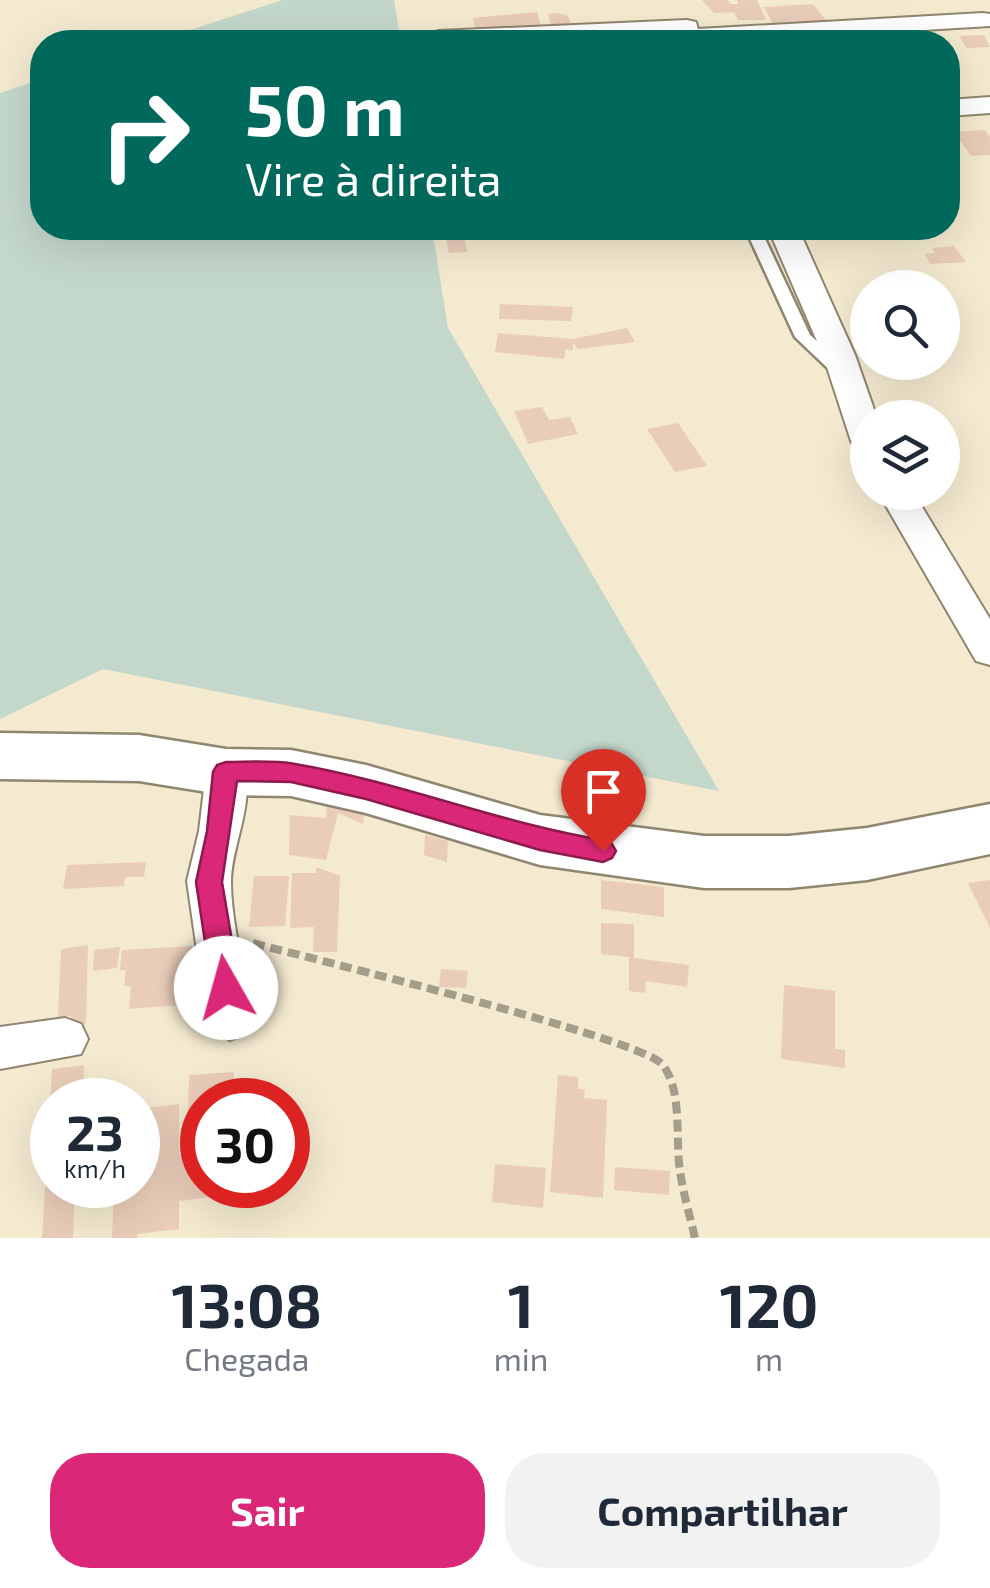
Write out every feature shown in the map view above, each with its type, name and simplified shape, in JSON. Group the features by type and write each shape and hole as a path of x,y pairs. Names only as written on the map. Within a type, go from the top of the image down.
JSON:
{"street":[{"path":"639,30 983,20"},
{"path":"960,107 990,105"},
{"path":"788,240 854,400"},
{"path":"906,510 990,651"},
{"path":"0,756 139,758 226,772 291,773 366,790 540,840 704,862 789,862 848,856 990,829"},
{"path":"226,772 220,831 209,882 230,1020"},
{"path":"0,1048 65,1039"}],"lane":[{"path":"759,240 804,337 845,375"}],"path":[{"path":"217,922 261,945 591,1034 653,1057 664,1066 673,1092 680,1170 695,1238"}],"green space":[{"path":"282,0 394,0 399,30 191,30"},
{"path":"30,83 30,240 434,240 448,328 719,791 103,669 0,719 0,93"}],"building":[{"path":"702,0 738,4 737,0 757,0 766,20 738,20 734,12 714,13"},
{"path":"813,4 829,24 772,23 764,7"},
{"path":"537,12 542,30 476,30 473,18"},
{"path":"548,14 568,16 572,28 552,29"},
{"path":"984,35 990,47 967,48 960,36"},
{"path":"985,130 990,137 990,155 971,156 960,140 960,132"},
{"path":"446,240 465,240 467,252 449,253"},
{"path":"954,246 966,262 930,264 925,254 935,253 932,248"},
{"path":"500,304 573,307 571,321 499,319"},
{"path":"627,328 635,342 578,349 573,342 573,350 566,349 564,359 495,352 498,333 573,339"},
{"path":"542,407 549,420 570,417 578,434 528,444 514,411"},
{"path":"678,423 707,466 675,472 647,429"},
{"path":"328,792 364,812 363,824 338,813 326,860 289,855 290,815 326,818"},
{"path":"425,835 448,841 447,862 424,855"},
{"path":"146,862 144,877 125,877 124,886 63,889 67,865"},
{"path":"316,867 340,876 337,952 313,952 314,927 290,928 292,873 316,873"},
{"path":"254,876 289,876 285,926 249,927"},
{"path":"601,880 664,887 664,917 601,909"},
{"path":"990,880 990,928 968,883"},
{"path":"601,923 634,924 634,958 689,965 687,987 646,981 645,993 629,991 629,957 601,954"},
{"path":"88,945 86,1024 70,1026 71,1016 58,1017 61,949"},
{"path":"192,946 193,1004 129,1009 131,986 124,986 126,970 120,970 122,950"},
{"path":"120,947 117,968 93,971 94,950"},
{"path":"441,969 468,971 466,988 439,987"},
{"path":"784,985 835,991 835,1049 845,1050 845,1068 781,1059"},
{"path":"84,1065 84,1078 51,1078 52,1069"},
{"path":"234,1072 234,1078 189,1075"},
{"path":"558,1075 578,1077 578,1089 585,1089 584,1098 607,1100 603,1198 550,1192"},
{"path":"179,1104 179,1229 137,1234 137,1238 112,1238 113,1208 160,1208 160,1106"},
{"path":"495,1164 546,1168 543,1208 492,1202"},
{"path":"615,1167 670,1171 669,1195 614,1190"},
{"path":"44,1208 74,1208 73,1238 42,1238"}],"route":[{"path":"226,988 209,882 220,831 226,772 291,773 436,808 540,840 603,851"}]}
